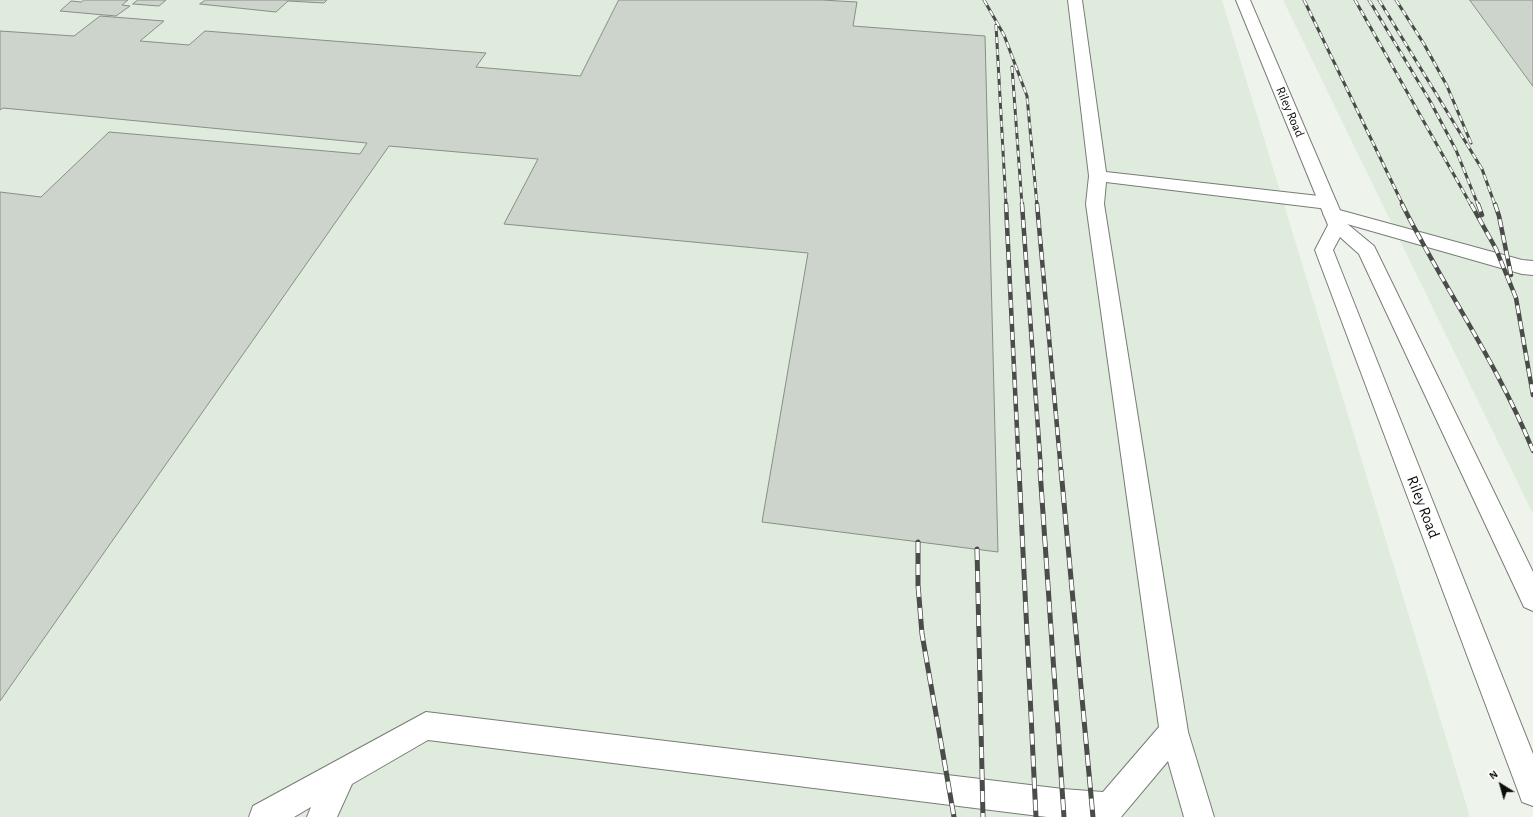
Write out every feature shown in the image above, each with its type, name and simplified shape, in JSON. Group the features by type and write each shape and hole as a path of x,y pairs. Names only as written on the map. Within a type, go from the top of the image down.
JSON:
{"main road":[{"path":"1075,0 1098,176 1095,204 1174,732 1199,817"},
{"name":"Riley Road","path":"1243,0 1332,214 1366,250 1533,599"},
{"path":"1098,176 1332,214 1522,267 1533,268"},
{"name":"Riley Road","path":"1332,214 1324,250 1533,791"},
{"path":"264,817 426,726 1056,803 1109,808 1174,732"},
{"path":"322,817 342,774"}],"shaded area":[{"path":"0,0 1222,0 1470,817 0,817"},
{"path":"1283,0 1533,0 1533,514"}],"building":[{"path":"84,0 128,0 122,5 130,6 116,16 60,11 71,1 81,2"},
{"path":"138,0 166,0 159,6 133,4"},
{"path":"206,0 327,0 324,3 288,1 276,12 200,4"},
{"path":"619,0 822,0 857,2 853,26 985,36 998,552 762,522 808,253 504,224 538,159 389,146 0,701 0,192 41,197 109,132 360,154 367,143 3,108 0,110 0,31 74,36 100,16 164,21 140,41 189,45 205,31 486,53 476,67 580,76"},
{"path":"1470,0 1533,0 1533,86"}],"railway":[{"path":"984,0 1004,35 1027,96 1037,205"},
{"path":"1304,0 1403,205"},
{"path":"1355,0 1471,205"},
{"path":"1369,0 1430,101 1456,150 1478,205"},
{"path":"1379,0 1482,169 1495,205"},
{"path":"1396,0 1424,44 1447,86 1471,143"},
{"path":"996,25 1006,205"},
{"path":"1012,67 1022,205"},
{"path":"1006,204 1019,471"},
{"path":"1022,204 1041,471"},
{"path":"1037,204 1061,471"},
{"path":"1402,204 1504,388 1533,451"},
{"path":"1471,204 1496,249 1516,298 1533,395"},
{"path":"1478,204 1482,215"},
{"path":"1495,204 1499,216 1511,275"},
{"path":"1019,470 1036,817"},
{"path":"1040,470 1064,817"},
{"path":"1061,470 1093,817"},
{"path":"918,542 918,585 922,634 954,817"},
{"path":"977,549 983,817"}]}
